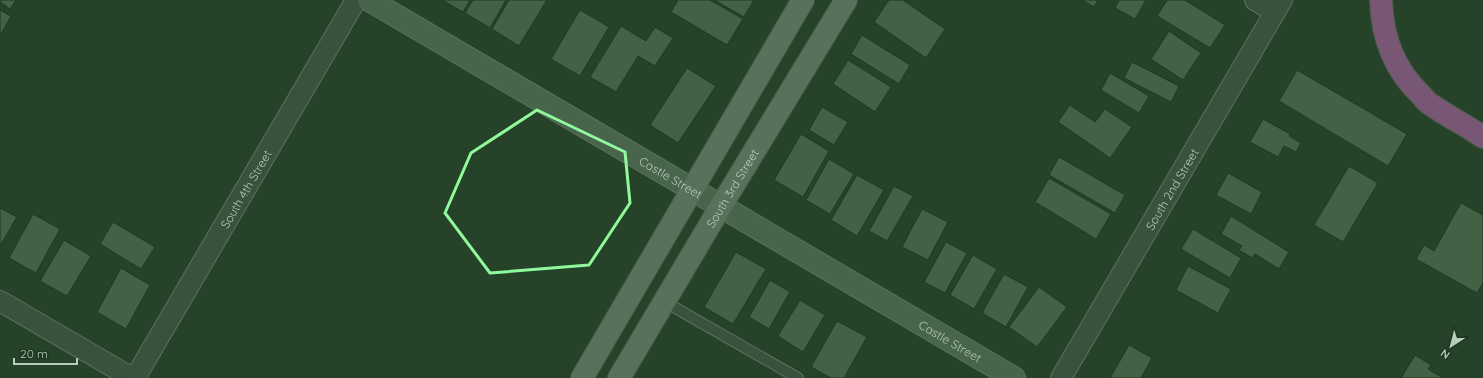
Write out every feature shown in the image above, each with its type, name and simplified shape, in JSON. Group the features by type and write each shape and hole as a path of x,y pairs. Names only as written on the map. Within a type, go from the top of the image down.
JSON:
{"highway":[{"path":"1381,0 1384,30 1390,52 1403,75 1413,88 1432,106 1483,137"},
{"path":"1457,120 1483,129"}],"main road":[{"path":"582,378 803,0"},
{"name":"South 3rd Street","path":"619,378 846,0"}],"street":[{"name":"South 4th Street","path":"135,378 356,0"},
{"name":"Castle Street","path":"369,0 1014,378"},
{"path":"1255,0 1279,6"},
{"name":"South 2nd Street","path":"1061,378 1279,6"},
{"path":"0,301 132,378"}],"lane":[{"path":"665,302 798,378"}],"highlighted area":[{"path":"537,110 625,152 630,203 589,265 490,273 445,213 471,153"}],"building":[{"path":"0,0 16,0 10,9 0,2"},
{"path":"442,0 470,0 463,12"},
{"path":"473,0 506,0 490,28 465,13"},
{"path":"509,0 547,0 519,46 492,29"},
{"path":"678,0 710,0 743,19 727,45 671,12"},
{"path":"714,0 754,0 744,17"},
{"path":"889,0 903,0 945,29 926,58 874,22"},
{"path":"1082,0 1098,0 1094,7"},
{"path":"1119,0 1146,0 1135,19 1115,8"},
{"path":"1167,0 1185,0 1225,25 1210,48 1157,16"},
{"path":"0,10 11,16 0,36"},
{"path":"580,10 609,27 580,76 551,59"},
{"path":"621,26 646,41 655,27 673,38 655,66 638,56 616,92 590,77"},
{"path":"1169,31 1201,53 1183,80 1151,59"},
{"path":"862,35 910,65 899,84 851,54"},
{"path":"848,60 891,87 875,112 833,84"},
{"path":"1132,62 1179,86 1171,102 1124,78"},
{"path":"687,68 716,86 678,143 650,125"},
{"path":"1297,70 1407,134 1388,166 1279,101"},
{"path":"1110,73 1149,96 1139,113 1101,90"},
{"path":"1070,105 1095,122 1105,109 1132,127 1110,158 1058,122"},
{"path":"822,107 848,122 834,145 809,130"},
{"path":"1263,119 1290,134 1289,136 1301,143 1296,152 1284,146 1278,157 1250,142"},
{"path":"801,134 829,151 803,197 774,180"},
{"path":"1059,157 1125,195 1115,213 1049,175"},
{"path":"829,159 854,174 830,214 806,200"},
{"path":"1349,166 1378,183 1343,242 1314,225"},
{"path":"1228,173 1262,192 1251,214 1216,195"},
{"path":"857,175 884,190 857,236 831,220"},
{"path":"1049,178 1111,214 1096,239 1035,202"},
{"path":"894,186 913,196 887,241 869,231"},
{"path":"1461,203 1483,215 1483,283 1477,293 1416,259 1424,245 1434,251"},
{"path":"0,208 17,217 0,246"},
{"path":"922,209 948,222 928,260 902,247"},
{"path":"33,214 60,229 36,273 9,258"},
{"path":"1231,216 1289,252 1279,269 1255,254 1252,258 1239,250 1242,246 1221,234"},
{"path":"113,222 155,247 141,269 100,244"},
{"path":"1193,229 1241,258 1230,278 1181,249"},
{"path":"64,240 91,256 67,296 40,281"},
{"path":"946,242 967,253 945,293 924,282"},
{"path":"736,252 766,269 733,324 704,307"},
{"path":"973,255 997,269 974,309 950,295"},
{"path":"1188,266 1231,289 1218,313 1176,290"},
{"path":"121,268 150,285 126,329 97,312"},
{"path":"1004,274 1028,287 1006,327 982,313"},
{"path":"770,280 790,292 769,329 749,317"},
{"path":"1039,287 1067,307 1037,347 1009,327"},
{"path":"800,300 825,315 803,352 778,336"},
{"path":"837,321 867,337 844,378 831,378 811,367"},
{"path":"1129,345 1152,358 1141,378 1110,378"},
{"path":"1415,355 1431,365 1428,369 1443,378 1401,378"}]}
